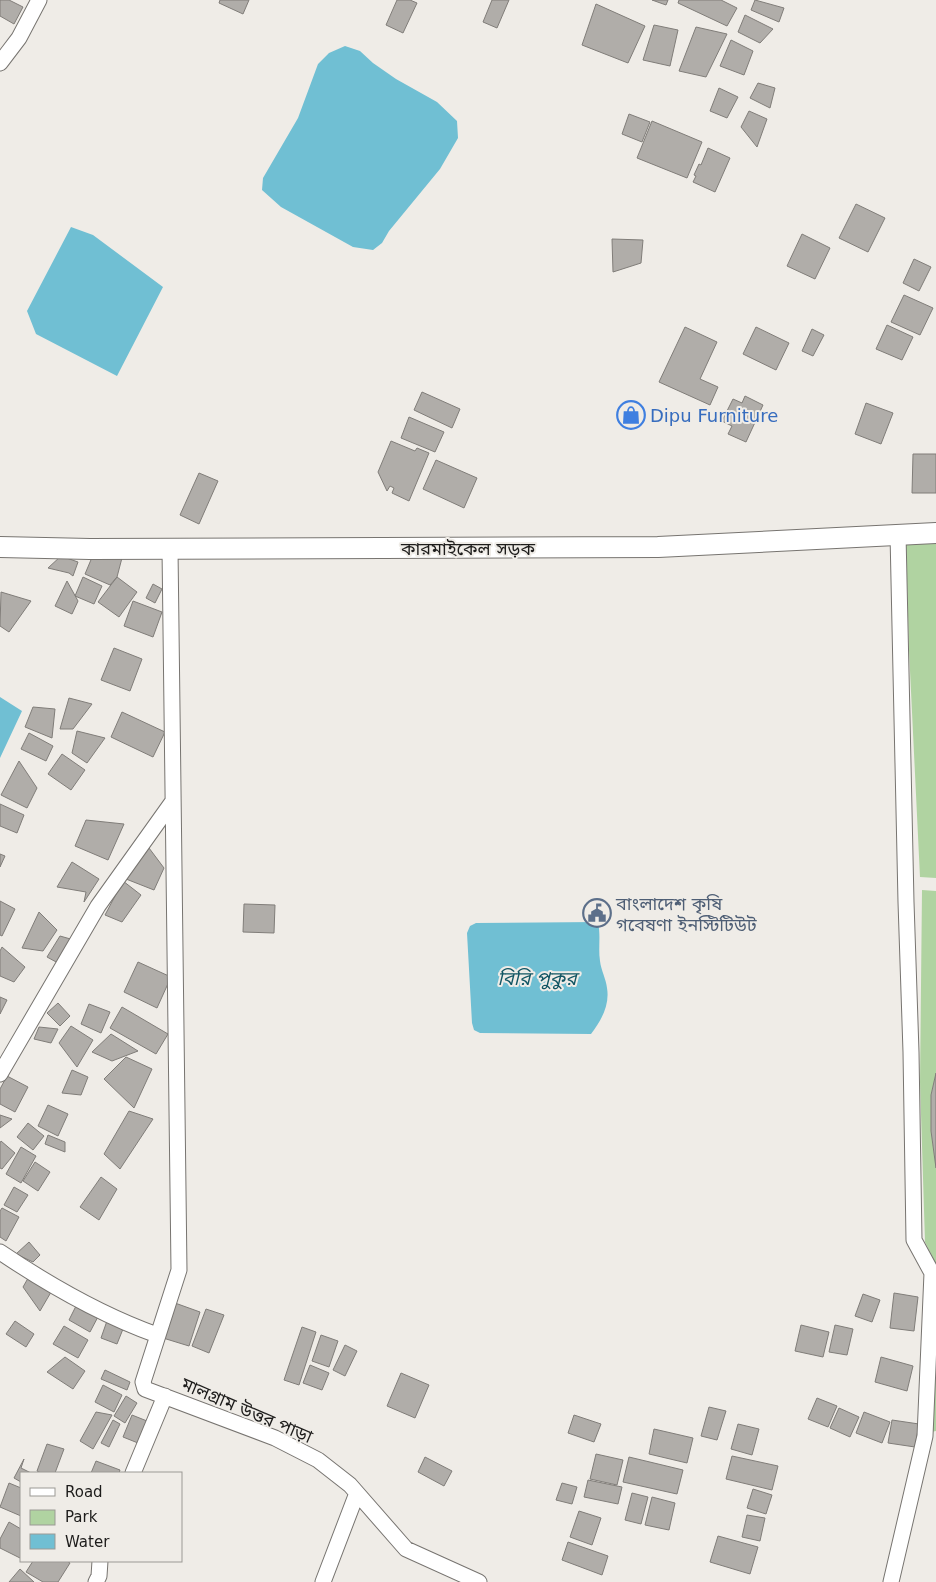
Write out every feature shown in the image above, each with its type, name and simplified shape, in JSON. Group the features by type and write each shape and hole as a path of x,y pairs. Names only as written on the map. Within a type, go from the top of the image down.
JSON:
{"street":[{"path":"0,63 19,38 39,0"},
{"name":"কারমাইকেল সড়ক","path":"0,547 170,549 658,547 936,533"},
{"path":"890,1582 931,1436 932,1273 914,1240 898,534"},
{"path":"0,1252 34,1274 125,1324 157,1335 179,1270 170,549"},
{"path":"0,1074 98,906 173,801"},
{"name":"মালগ্রাম উত্তর পাড়া","path":"157,1335 143,1382 145,1389 275,1438 318,1460 357,1492 406,1550 479,1582"},
{"path":"133,1472 165,1396"},
{"path":"322,1582 357,1492"},
{"path":"96,1582 99,1576 100,1562"}],"green space":[{"path":"906,544 936,544 936,878 920,877"},
{"path":"922,890 936,891 936,1073 931,1095 931,1131 936,1168 936,1264 925,1242 920,1082"},
{"path":"936,1334 936,1431 931,1432"}],"water":[{"path":"345,46 360,51 396,79 437,102 457,121 458,138 440,169 389,231 382,243 373,250 353,247 281,207 262,190 263,178 298,118 318,64 329,53"},
{"path":"71,227 93,235 163,287 117,376 36,334 27,311"},
{"path":"0,697 22,711 0,758"},
{"name":"বিরি পুকুর","path":"598,922 600,961 608,994 604,1012 591,1034 480,1033 474,1030 467,933 470,926 476,923"}],"building":[{"path":"0,0 9,0 23,7 14,24 0,16"},
{"path":"220,0 249,0 243,14 219,3"},
{"path":"397,0 410,0 417,3 403,33 386,25"},
{"path":"492,0 509,0 497,28 483,22"},
{"path":"652,0 668,0 666,5"},
{"path":"679,0 721,0 737,8 727,26 678,3"},
{"path":"755,0 784,8 779,22 751,10"},
{"path":"596,4 645,26 628,63 582,45"},
{"path":"745,15 773,29 760,43 738,32"},
{"path":"654,25 678,30 670,66 643,60"},
{"path":"696,27 727,34 706,77 679,71"},
{"path":"731,40 753,51 744,75 720,66"},
{"path":"758,83 775,88 770,108 750,98"},
{"path":"719,88 738,97 727,118 710,111"},
{"path":"749,111 767,119 757,147 741,127"},
{"path":"629,114 650,122 642,142 622,134"},
{"path":"652,121 702,142 687,178 637,158"},
{"path":"708,148 730,158 715,192 693,182 696,176 694,175 699,164 701,165"},
{"path":"856,204 885,218 868,252 839,238"},
{"path":"802,234 830,248 815,279 787,266"},
{"path":"612,239 643,240 641,263 613,272"},
{"path":"914,259 931,267 919,291 903,283"},
{"path":"904,295 933,308 920,335 891,322"},
{"path":"887,325 913,337 902,360 876,349"},
{"path":"685,327 717,342 700,379 718,387 710,405 659,382"},
{"path":"756,327 789,343 776,370 743,354"},
{"path":"812,329 824,335 813,356 802,351"},
{"path":"422,392 460,409 452,428 414,410"},
{"path":"745,396 763,405 746,442 728,434 732,426 722,421 733,399 742,403"},
{"path":"866,403 893,413 881,444 855,434"},
{"path":"409,417 444,432 435,452 401,438"},
{"path":"391,441 415,451 417,448 429,453 409,501 392,493 394,488 390,486 387,491 378,472"},
{"path":"913,454 936,454 936,493 912,493"},
{"path":"436,460 477,478 464,508 423,489"},
{"path":"199,473 218,481 199,524 180,515"},
{"path":"123,554 117,577 110,585 85,574 93,555"},
{"path":"61,556 78,562 73,576 69,573 48,568"},
{"path":"83,577 102,586 94,604 75,596"},
{"path":"117,577 137,592 119,617 98,602"},
{"path":"67,581 78,601 72,614 55,606"},
{"path":"153,584 162,589 155,603 146,598"},
{"path":"1,592 31,601 9,632 0,626"},
{"path":"133,601 162,612 153,637 124,626"},
{"path":"114,648 142,659 130,691 101,680"},
{"path":"69,698 92,704 73,729 60,729"},
{"path":"33,707 55,709 52,738 25,727"},
{"path":"122,712 165,732 153,757 111,737"},
{"path":"77,731 105,738 87,763 72,753"},
{"path":"29,733 53,746 46,761 21,749"},
{"path":"62,754 85,770 71,790 48,774"},
{"path":"19,761 37,788 27,808 1,795"},
{"path":"0,804 24,815 17,833 0,826"},
{"path":"86,820 124,824 108,860 75,846"},
{"path":"149,848 164,868 154,890 126,879"},
{"path":"0,854 5,856 0,867"},
{"path":"72,862 99,879 84,902 86,892 57,887"},
{"path":"123,881 141,895 122,922 105,915"},
{"path":"0,901 15,909 2,936 0,935"},
{"path":"244,904 275,905 274,933 243,932"},
{"path":"39,912 57,930 43,951 22,948"},
{"path":"60,936 74,940 58,963 47,957"},
{"path":"2,947 25,967 14,982 0,976 0,951"},
{"path":"138,962 171,977 157,1008 124,992"},
{"path":"0,997 7,1000 0,1014"},
{"path":"58,1003 70,1016 60,1026 47,1013"},
{"path":"89,1004 110,1012 101,1033 81,1024"},
{"path":"122,1007 168,1034 156,1054 110,1028"},
{"path":"71,1026 93,1040 77,1067 59,1043"},
{"path":"39,1027 58,1029 51,1043 34,1039"},
{"path":"111,1034 138,1051 112,1061 92,1052"},
{"path":"126,1057 152,1069 134,1108 104,1079"},
{"path":"72,1070 88,1077 81,1095 62,1093"},
{"path":"936,1073 936,1168 931,1131 931,1095"},
{"path":"7,1076 28,1087 15,1112 0,1104 0,1089"},
{"path":"48,1105 68,1114 58,1136 38,1126"},
{"path":"129,1111 153,1119 120,1169 104,1154"},
{"path":"0,1115 12,1119 0,1128"},
{"path":"28,1123 44,1136 33,1150 17,1137"},
{"path":"48,1135 65,1142 65,1152 45,1144"},
{"path":"1,1141 15,1153 2,1169 0,1168"},
{"path":"21,1147 36,1156 21,1183 6,1174"},
{"path":"35,1162 50,1172 38,1191 23,1181"},
{"path":"101,1177 117,1189 99,1220 80,1207"},
{"path":"14,1187 28,1195 17,1212 4,1205"},
{"path":"2,1208 19,1217 6,1241 0,1237 0,1211"},
{"path":"29,1242 40,1255 33,1262 16,1254"},
{"path":"31,1273 54,1287 40,1311 23,1287"},
{"path":"894,1293 918,1297 914,1331 890,1328"},
{"path":"863,1294 880,1300 872,1322 855,1316"},
{"path":"78,1302 100,1313 90,1332 69,1320"},
{"path":"175,1303 200,1312 189,1346 163,1338"},
{"path":"206,1309 224,1315 209,1353 192,1346"},
{"path":"108,1318 125,1324 117,1344 101,1338"},
{"path":"15,1321 34,1334 26,1347 6,1334"},
{"path":"801,1325 829,1332 823,1357 795,1351"},
{"path":"835,1325 853,1329 847,1355 829,1352"},
{"path":"64,1326 88,1340 78,1358 53,1344"},
{"path":"302,1327 316,1332 299,1385 284,1380"},
{"path":"321,1335 338,1341 329,1367 312,1361"},
{"path":"345,1345 357,1351 345,1376 333,1370"},
{"path":"65,1357 85,1371 73,1389 47,1372"},
{"path":"881,1357 913,1366 907,1391 875,1382"},
{"path":"310,1365 329,1373 322,1390 303,1383"},
{"path":"105,1370 130,1382 127,1390 101,1379"},
{"path":"401,1373 429,1385 415,1418 387,1406"},
{"path":"103,1385 122,1395 114,1412 95,1402"},
{"path":"126,1396 137,1403 125,1423 114,1416"},
{"path":"817,1398 837,1406 828,1427 808,1419"},
{"path":"709,1407 726,1411 717,1440 701,1436"},
{"path":"839,1408 859,1417 850,1437 830,1428"},
{"path":"96,1412 112,1415 93,1449 80,1441"},
{"path":"864,1412 890,1422 882,1443 856,1433"},
{"path":"132,1415 147,1421 138,1443 123,1437"},
{"path":"574,1415 601,1424 594,1442 568,1433"},
{"path":"113,1420 120,1424 109,1447 101,1443"},
{"path":"892,1420 919,1424 915,1447 888,1443"},
{"path":"738,1424 759,1429 752,1455 731,1449"},
{"path":"654,1429 693,1438 687,1463 649,1454"},
{"path":"47,1444 64,1449 55,1472 37,1471"},
{"path":"596,1454 623,1460 617,1485 590,1479"},
{"path":"732,1456 778,1466 772,1490 726,1479"},
{"path":"425,1457 452,1471 444,1486 418,1472"},
{"path":"629,1457 683,1470 677,1494 623,1482"},
{"path":"24,1459 21,1468 29,1472 20,1472 20,1481 14,1478"},
{"path":"96,1461 120,1470 119,1472 91,1472"},
{"path":"588,1480 622,1487 618,1504 584,1497"},
{"path":"9,1483 20,1488 20,1516 0,1507"},
{"path":"562,1483 577,1487 572,1504 556,1500"},
{"path":"753,1489 772,1495 766,1514 747,1508"},
{"path":"632,1493 648,1497 641,1524 625,1520"},
{"path":"652,1497 675,1503 669,1530 645,1525"},
{"path":"579,1511 601,1518 592,1545 570,1537"},
{"path":"747,1515 765,1518 760,1541 742,1537"},
{"path":"9,1522 20,1528 20,1558 0,1548 0,1539"},
{"path":"718,1536 758,1547 750,1574 710,1562"},
{"path":"568,1542 608,1556 602,1575 562,1560"},
{"path":"32,1562 70,1563 58,1582 43,1582 26,1572"},
{"path":"20,1569 34,1582 9,1582"}],"place":[{"name":"Dipu Furniture","path":"631,415"},
{"name":"বাংলাদেশ কৃষি গবেষণা ইনস্টিটিউট","path":"597,913"}]}
